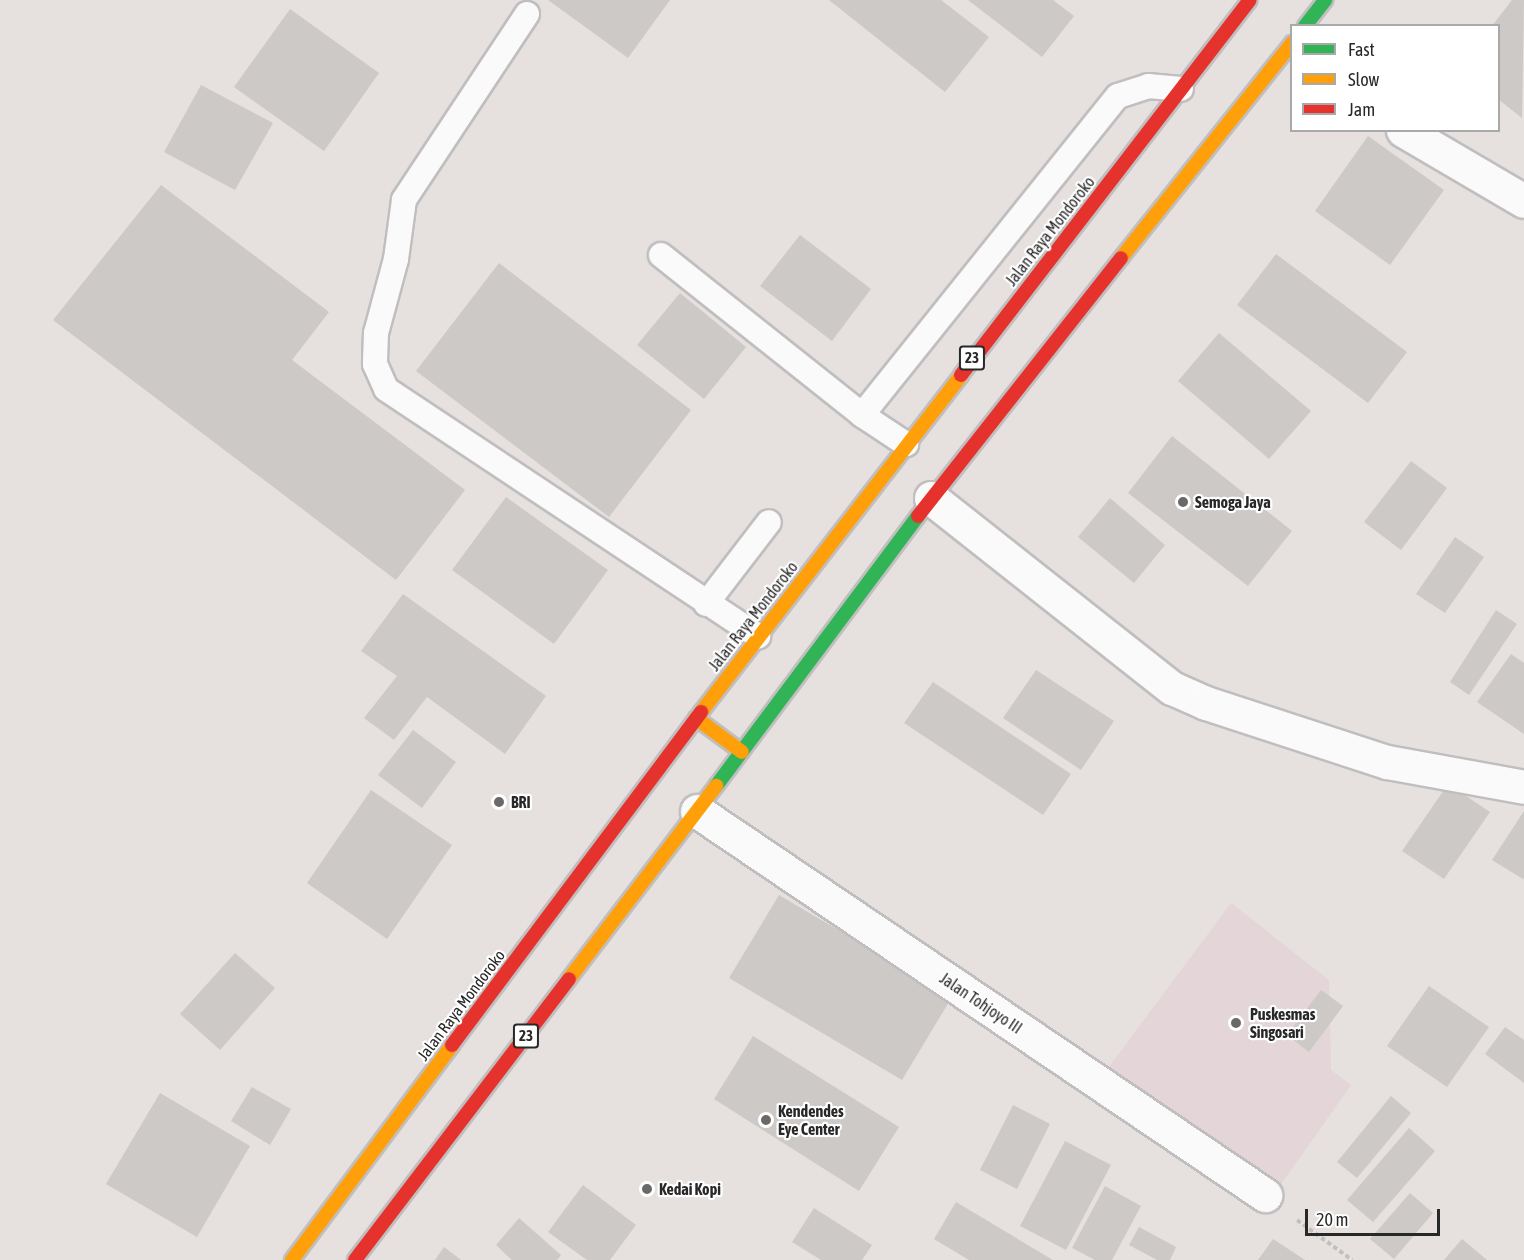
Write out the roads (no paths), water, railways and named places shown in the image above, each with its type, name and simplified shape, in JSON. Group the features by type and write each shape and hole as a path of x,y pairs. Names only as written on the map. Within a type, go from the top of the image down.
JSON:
{"highway":[{"name":"Jalan Raya Mondoroko","path":"292,1260 758,636 1250,0"},
{"path":"1307,24 1325,0"},
{"name":"23","path":"355,1260 697,812 931,498 1287,58"},
{"path":"696,718 742,752"}],"street":[{"path":"1406,132 1524,201"},
{"path":"931,498 1172,688 1206,703 1387,762 1524,787"},
{"name":"Jalan Tohjoyo III","path":"697,812 1265,1195"}],"lane":[{"path":"527,14 404,200 396,259 376,333 375,363 386,389 706,604 758,636"},
{"path":"862,415 1118,96 1148,86 1181,89"},
{"path":"661,255 862,415 906,444"},
{"path":"706,604 769,522"}],"place":[{"name":"Semoga Jaya","path":"1183,502"},
{"name":"BRI","path":"499,802"},
{"name":"Puskesmas Singosari","path":"1236,1023"},
{"name":"Kendendes Eye Center","path":"766,1120"},
{"name":"Kedai Kopi","path":"647,1189"}]}
